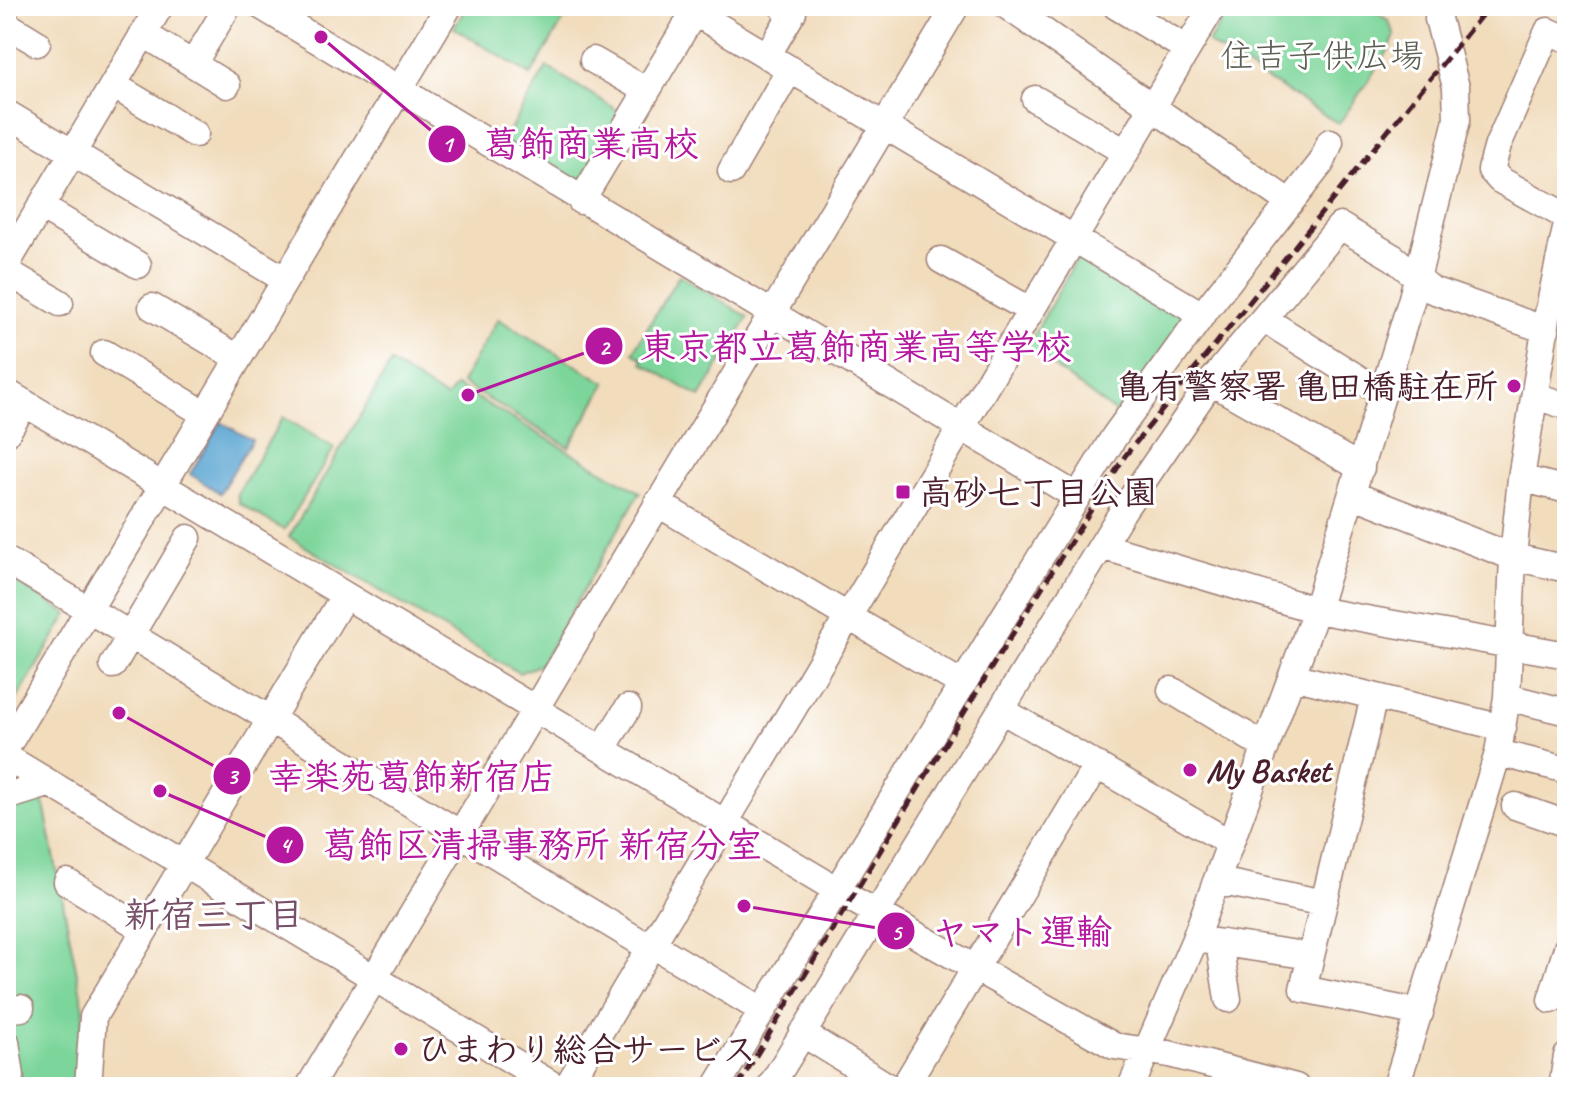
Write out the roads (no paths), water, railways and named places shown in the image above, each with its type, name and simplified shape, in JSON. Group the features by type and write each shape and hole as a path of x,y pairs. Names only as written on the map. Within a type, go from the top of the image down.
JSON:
{"street":[{"path":"6,265 160,6"},
{"path":"193,64 228,6"},
{"path":"261,6 1076,496"},
{"path":"449,6 88,608 69,652 6,750 48,784 556,1087"},
{"path":"767,56 793,12 782,6"},
{"path":"309,1087 956,6"},
{"path":"1007,6 1290,203"},
{"path":"1116,6 1187,49"},
{"path":"567,1087 1213,6"},
{"path":"1131,1087 1195,939 1316,610 1354,495 1417,279 1457,120 1456,87 1438,19 1439,6"},
{"path":"581,201 692,8 767,56 1202,315"},
{"path":"6,24 37,43"},
{"path":"1396,1087 1500,740 1507,697 1513,557 1521,478 1566,229 1491,170 1498,145 1548,31 1567,39"},
{"path":"144,34 227,85"},
{"path":"593,60 647,91"},
{"path":"731,171 790,69"},
{"path":"113,85 195,134"},
{"path":"1035,99 1125,152"},
{"path":"6,113 284,279"},
{"path":"716,1087 1122,425 1202,315 1322,162 1330,142"},
{"path":"41,207 138,265"},
{"path":"770,1087 1124,509 1211,382 1340,226 1394,258 1432,290 1552,317"},
{"path":"941,260 1030,310"},
{"path":"6,271 60,303"},
{"path":"152,307 238,358"},
{"path":"1264,319 1383,394"},
{"path":"104,353 205,414"},
{"path":"1211,382 1361,468"},
{"path":"1535,396 1567,406"},
{"path":"6,434 15,398 836,889 1114,1046 1169,1054 1292,1087"},
{"path":"1521,478 1567,490"},
{"path":"1354,495 1513,557 1567,569"},
{"path":"657,503 962,684"},
{"path":"1124,509 1134,527 1139,555"},
{"path":"113,665 188,538"},
{"path":"1102,546 1316,610 1567,655"},
{"path":"6,560 270,720 762,1010"},
{"path":"88,1087 93,1017 344,596"},
{"path":"1292,676 1374,697 1500,740 1567,770"},
{"path":"1171,690 1266,747"},
{"path":"1374,697 1303,989 1420,1013"},
{"path":"1507,697 1567,712"},
{"path":"603,748 628,708"},
{"path":"1003,711 1230,843"},
{"path":"904,1087 1097,765"},
{"path":"6,797 48,784"},
{"path":"1515,806 1567,824"},
{"path":"67,882 145,930"},
{"path":"1215,884 1233,884 1261,893 1324,903"},
{"path":"1195,939 1311,956"},
{"path":"1223,943 1221,955 1228,999"},
{"path":"1551,1000 1567,948"},
{"path":"802,1033 889,1087"},
{"path":"6,1042 11,1076 6,1082"},
{"path":"1562,1087 1567,1056"}],"water":[{"path":"221,422 252,440 220,493 190,474"}],"railway":[{"path":"737,1087 993,665 1125,456 1489,6"}],"place":[{"name":"葛飾商業高校","path":"321,37"},
{"name":"亀有警察署 亀田橋駐在所","path":"1514,386"},
{"name":"東京都立葛飾商業高等学校","path":"468,395"},
{"name":"高砂七丁目公園","path":"903,492"},
{"name":"幸楽苑葛飾新宿店","path":"119,713"},
{"name":"My Basket","path":"1190,770"},
{"name":"葛飾区清掃事務所 新宿分室","path":"160,791"},
{"name":"ヤマト運輸","path":"744,906"},
{"name":"ひまわり総合サービス","path":"401,1049"}],"district":[{"name":"新宿三丁目","path":"214,914"}],"park label":[{"name":"住吉子供広場","path":"1322,55"}]}
